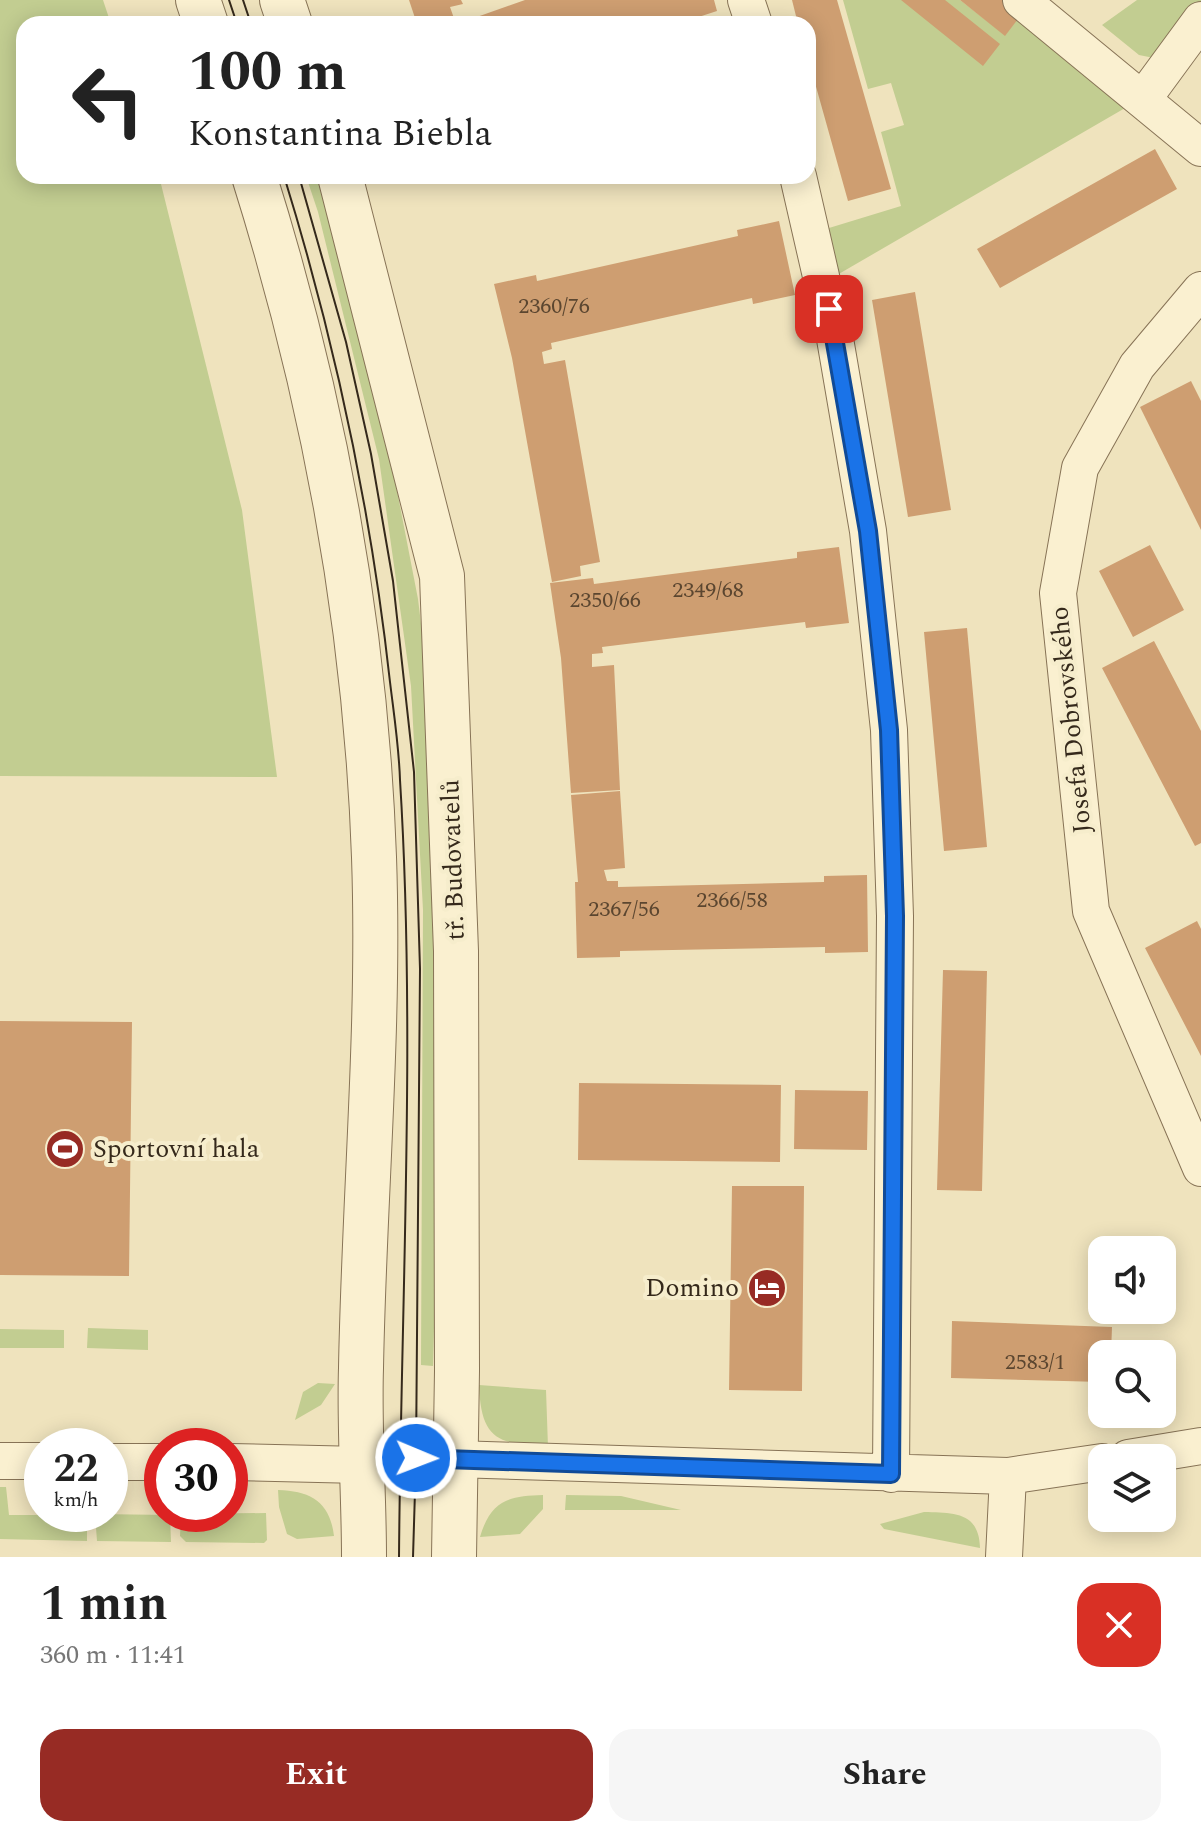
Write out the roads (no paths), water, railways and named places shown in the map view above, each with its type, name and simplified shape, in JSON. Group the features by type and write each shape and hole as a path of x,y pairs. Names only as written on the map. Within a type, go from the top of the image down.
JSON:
{"street":[{"path":"1021,0 1201,148"},
{"path":"1143,99 1201,20"},
{"path":"256,184 301,338 341,531 354,616 366,733 374,856 375,995 361,1369 364,1557"},
{"name":"tř. Budovatelů","path":"342,184 442,576 456,951 454,1557"},
{"path":"800,184 834,333 868,531 889,730 895,916 891,1474"},
{"name":"Josefa Dobrovského","path":"1201,290 1137,366 1080,468 1058,593 1091,911 1201,1168"},
{"path":"1176,1450 1201,1446"},
{"path":"248,1462 361,1465 402,1458 1008,1476 1088,1464"},
{"path":"0,1461 24,1461"},
{"path":"1004,1557 1008,1476"}],"tram line":[{"path":"229,0 234,16"},
{"path":"243,0 248,16"},
{"path":"286,184 335,363 362,490 399,755 407,974 399,1557"},
{"path":"301,184 346,342 371,454 393,581 414,772 420,969 413,1557"}],"place":[{"name":"Sportovní hala","path":"65,1149"},
{"name":"Domino","path":"767,1288"}]}
